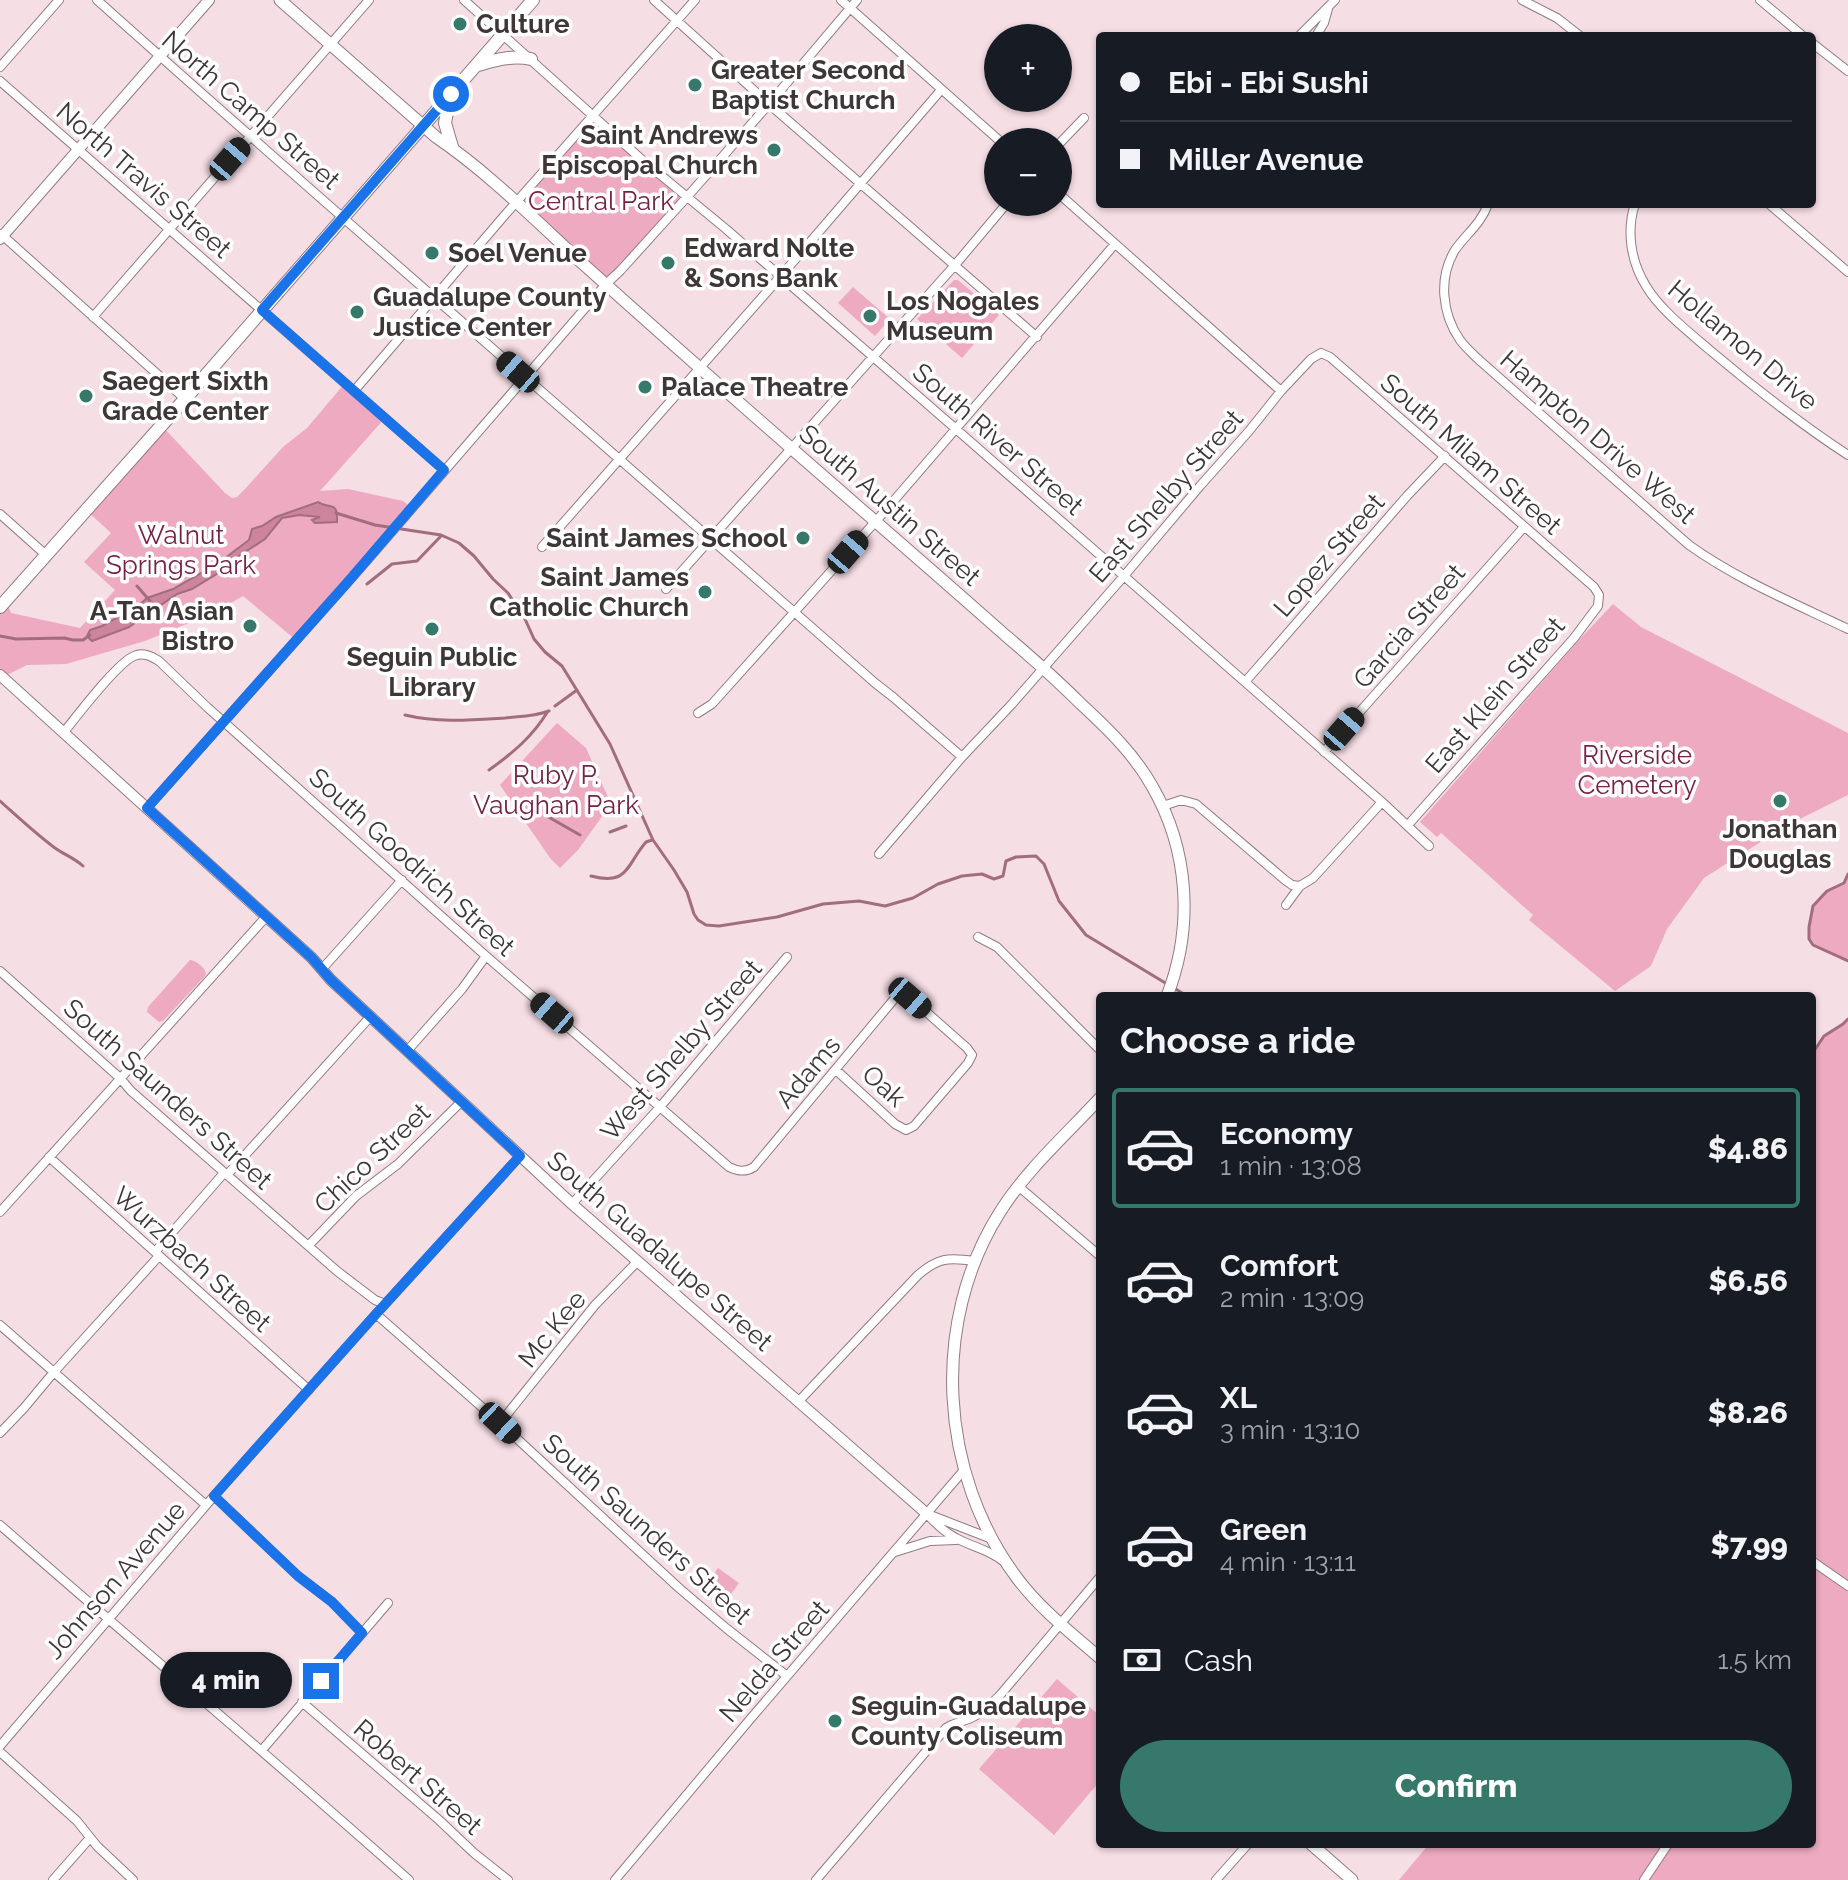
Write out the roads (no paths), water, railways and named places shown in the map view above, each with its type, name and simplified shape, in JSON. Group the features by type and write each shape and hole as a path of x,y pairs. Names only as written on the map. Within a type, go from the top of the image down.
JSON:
{"main road":[{"name":"South Austin Street","path":"280,0 452,147 1044,668 1124,746 1140,766 1163,806 1178,850 1184,882 1180,948 1168,992"},
{"path":"3,603 533,0"},
{"path":"475,66 505,58 531,59"},
{"path":"451,94 445,123 452,147"},
{"path":"1096,1102 1018,1186 999,1212 974,1261 958,1312 951,1389 964,1470 992,1539 1007,1565 1037,1601 1096,1655"},
{"path":"1316,1848 1352,1880"}],"street":[{"path":"0,67 59,0"},
{"name":"North Camp Street","path":"97,0 434,299 962,757"},
{"path":"185,399 1,236 209,0"},
{"path":"93,317 369,0"},
{"name":"South River Street","path":"464,0 678,192 956,429 1429,846"},
{"path":"654,0 1037,337"},
{"path":"354,391 695,0"},
{"path":"841,0 985,128"},
{"path":"147,808 606,284 769,104 857,0"},
{"path":"1303,32 1335,0"},
{"path":"1522,0 1557,18 1575,32"},
{"path":"1760,0 1798,32"},
{"path":"1318,32 1328,9"},
{"path":"1816,46 1848,71"},
{"name":"North Travis Street","path":"0,81 444,470"},
{"path":"542,547 941,90"},
{"path":"1072,130 1084,118"},
{"path":"1072,206 1281,391"},
{"name":"Hampton Drive West","path":"1486,208 1447,267 1445,304 1460,339 1478,359 1689,545 1712,561 1848,629"},
{"name":"Hollamon Drive","path":"1634,208 1630,241 1637,271 1648,290 1688,331 1752,385 1848,455"},
{"path":"1774,208 1848,272"},
{"path":"666,589 996,216"},
{"path":"698,713 712,704 795,612 1115,244"},
{"name":"East Shelby Street","path":"1044,668 1281,391 1311,359 1321,353"},
{"name":"South Milam Street","path":"1321,353 1330,357 1594,587"},
{"name":"Lopez Street","path":"1245,682 1445,456"},
{"path":"0,514 46,555"},
{"name":"Garcia Street","path":"1324,752 1524,527"},
{"name":"East Klein Street","path":"1408,825 1574,638 1598,606 1599,595 1594,587"},
{"name":"South Goodrich Street","path":"64,732 122,666 135,656 152,656 486,956 729,1167 741,1171"},
{"path":"879,854 1044,668"},
{"name":"South Guadalupe Street","path":"0,675 312,958 461,1102 637,1262 926,1513 992,1539"},
{"path":"1163,806 1181,800 1196,804 1285,880 1300,886"},
{"path":"1286,905 1300,886 1313,878 1382,802"},
{"path":"322,969 402,880"},
{"path":"0,1212 266,917"},
{"path":"978,937 1003,953 1096,1046"},
{"path":"407,1051 462,989 486,956"},
{"name":"West Shelby Street","path":"572,1204 660,1107 787,957"},
{"name":"South Saunders Street","path":"0,971 131,1091 337,1271 385,1304"},
{"name":"Adams","path":"741,1171 754,1167 895,998 903,994 972,1055 914,1126 906,1130"},
{"path":"0,1433 226,1174 371,1016"},
{"name":"Oak","path":"836,1070 895,1124 906,1130"},
{"name":"Chico Street","path":"309,1245 356,1196 398,1164 461,1102"},
{"name":"Johnson Avenue","path":"0,1749 206,1505 520,1156"},
{"name":"Wurzbach Street","path":"49,1157 309,1390"},
{"path":"1018,1186 1096,1253"},
{"path":"798,1402 932,1263 957,1258 974,1261"},
{"name":"Mc Kee","path":"500,1423 595,1305 637,1262"},
{"name":"South Saunders Street","path":"376,1314 679,1588 787,1676"},
{"path":"0,1325 206,1505"},
{"name":"Nelda Street","path":"615,1880 964,1470"},
{"path":"214,1496 362,1633"},
{"path":"926,1513 958,1540 993,1553 1007,1565"},
{"path":"0,1525 409,1880"},
{"path":"894,1553 930,1541 958,1540"},
{"path":"1816,1564 1848,1586"},
{"path":"816,1880 946,1728 985,1711 1096,1582"},
{"path":"262,1750 388,1603"},
{"name":"Robert Street","path":"302,1702 508,1880"},
{"path":"0,1749 77,1821 133,1880"},
{"path":"53,1880 90,1838"},
{"path":"1216,1880 1244,1848"},
{"path":"1644,1880 1665,1848"}],"waterway":[{"path":"336,513 375,525 441,535 459,543 508,593 534,639 562,666 610,744 653,840 687,892 694,914 706,925 719,926 777,917 823,904 859,901 885,906 913,898 938,884 962,876 982,874 994,879 1003,876 1006,861 1036,856 1044,864 1059,901 1086,935 1167,984"},
{"path":"367,584 392,564 417,561 441,536"},
{"path":"137,586 150,601"},
{"path":"0,636 83,640 90,635"},
{"path":"555,706 577,690"},
{"path":"489,770 522,744 548,711"},
{"path":"405,715 468,720 527,716 549,711"},
{"path":"0,801 48,843 83,866"},
{"path":"545,815 580,835"},
{"path":"610,832 626,826"},
{"path":"591,876 620,876 646,842 652,840"},
{"path":"1848,874 1844,883 1827,891 1813,906 1809,927 1809,939 1813,945 1848,961"},
{"path":"1174,988 1180,992"},
{"path":"1816,1048 1824,1036 1848,1019"}],"place":[{"name":"Culture","path":"460,24"},
{"name":"Greater Second Baptist Church","path":"695,85"},
{"name":"Saint Andrews Episcopal Church","path":"774,150"},
{"name":"Soel Venue","path":"432,253"},
{"name":"Edward Nolte & Sons Bank","path":"668,263"},
{"name":"Guadalupe County Justice Center","path":"357,312"},
{"name":"Los Nogales Museum","path":"870,316"},
{"name":"Palace Theatre","path":"645,387"},
{"name":"Saegert Sixth Grade Center","path":"86,396"},
{"name":"Saint James School","path":"803,538"},
{"name":"Saint James Catholic Church","path":"705,592"},
{"name":"A-Tan Asian Bistro","path":"250,626"},
{"name":"Seguin Public Library","path":"432,629"},
{"name":"Jonathan Douglas","path":"1780,801"},
{"name":"Seguin-Guadalupe County Coliseum","path":"835,1721"}],"park label":[{"name":"Central Park","path":"601,201"},
{"name":"Walnut Springs Park","path":"181,550"},
{"name":"Riverside Cemetery","path":"1637,770"},
{"name":"Ruby P. Vaughan Park","path":"556,790"}]}
